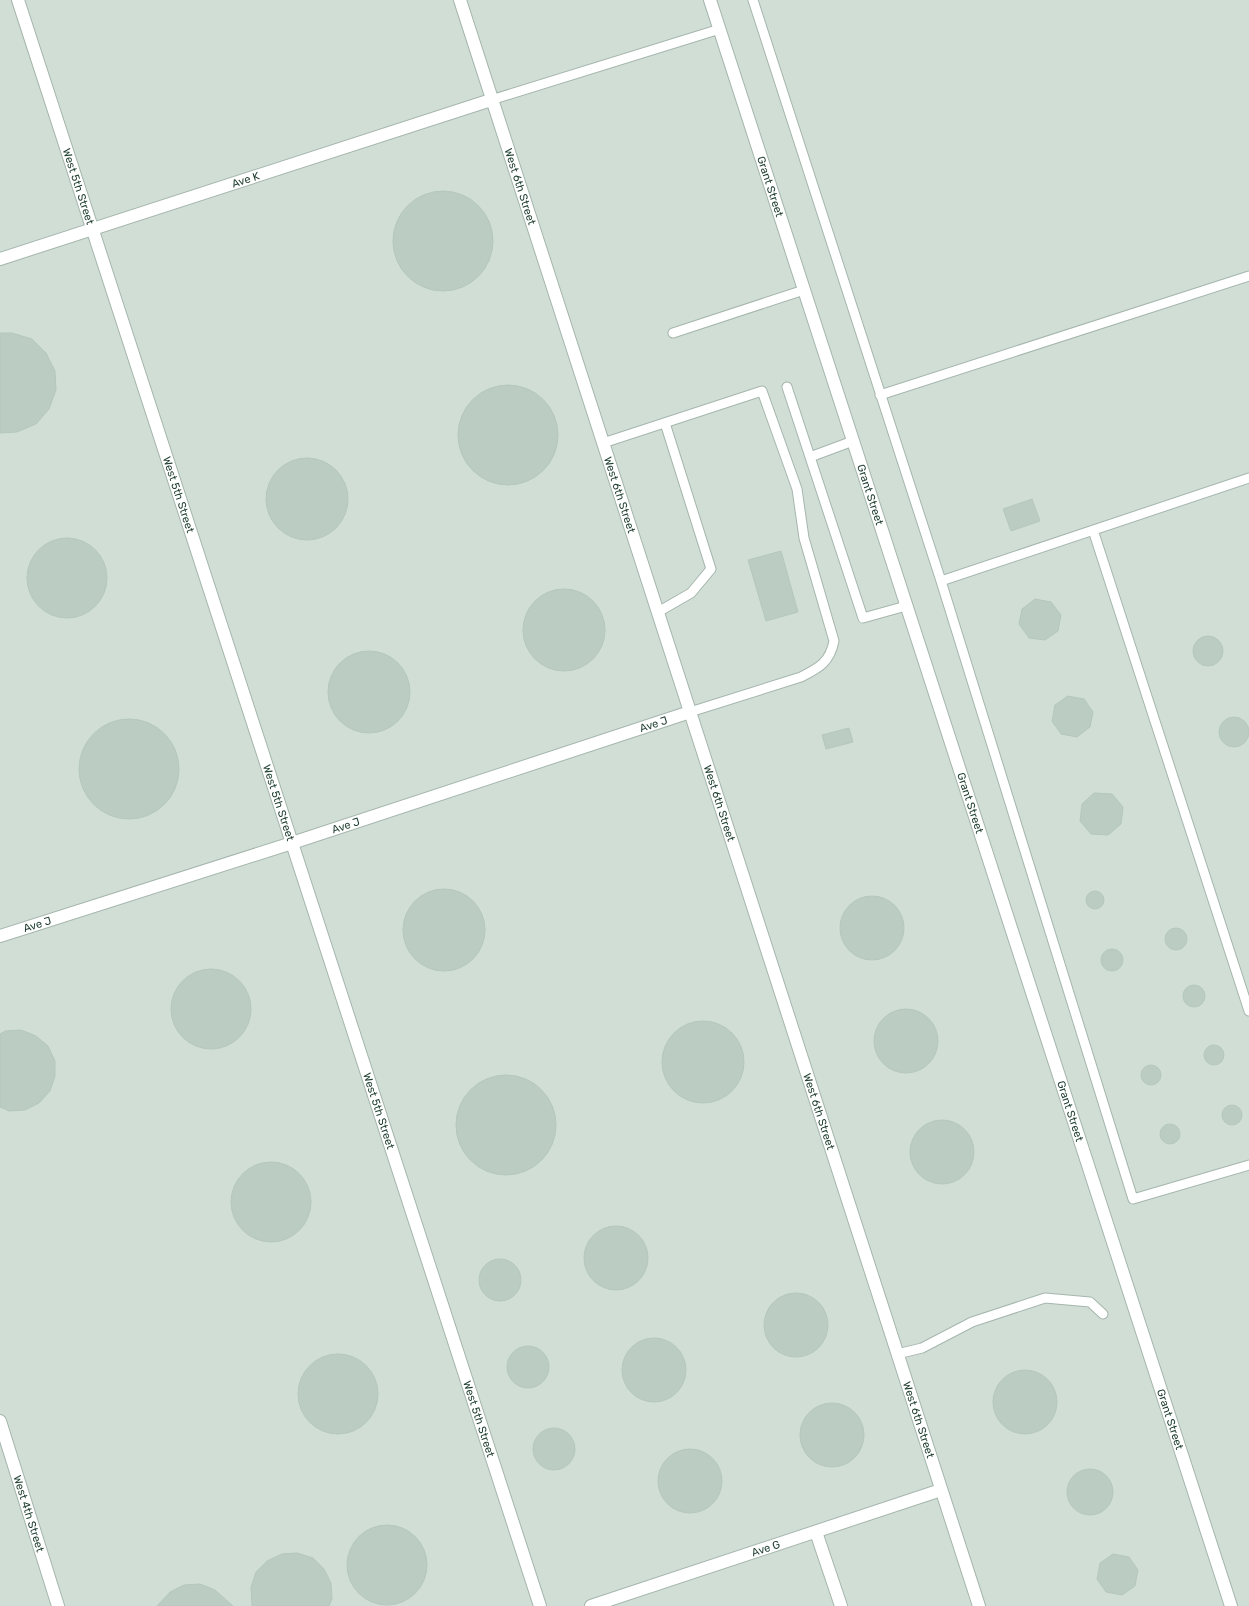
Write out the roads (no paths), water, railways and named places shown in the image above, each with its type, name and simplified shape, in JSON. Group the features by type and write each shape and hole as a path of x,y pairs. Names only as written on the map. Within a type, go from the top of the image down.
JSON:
{"street":[{"name":"West 5th Street","path":"18,0 540,1606"},
{"name":"West 6th Street","path":"460,0 491,100 979,1606"},
{"name":"Grant Street","path":"710,0 1231,1606"},
{"name":"Ave K","path":"0,259 491,100"},
{"name":"Ave J","path":"0,936 292,843 690,712"},
{"name":"West 4th Street","path":"0,1421 58,1606"},
{"name":"Ave G","path":"591,1606 941,1490"},
{"path":"816,1532 841,1606"}],"lane":[{"path":"753,0 941,581 1133,1199 1249,1165"},
{"path":"491,100 720,29"},
{"path":"880,395 1249,276"},
{"path":"673,333 804,290"},
{"path":"787,387 863,618 906,606"},
{"path":"603,443 762,391 797,489 804,538 834,641 832,653 814,670 801,677 690,712"},
{"path":"658,612 691,593 711,569 665,423"},
{"path":"810,456 853,441"},
{"path":"941,581 1249,478"},
{"path":"1093,530 1249,1011"},
{"path":"897,1354 922,1348 972,1322 1045,1298 1090,1302 1103,1314"}]}
